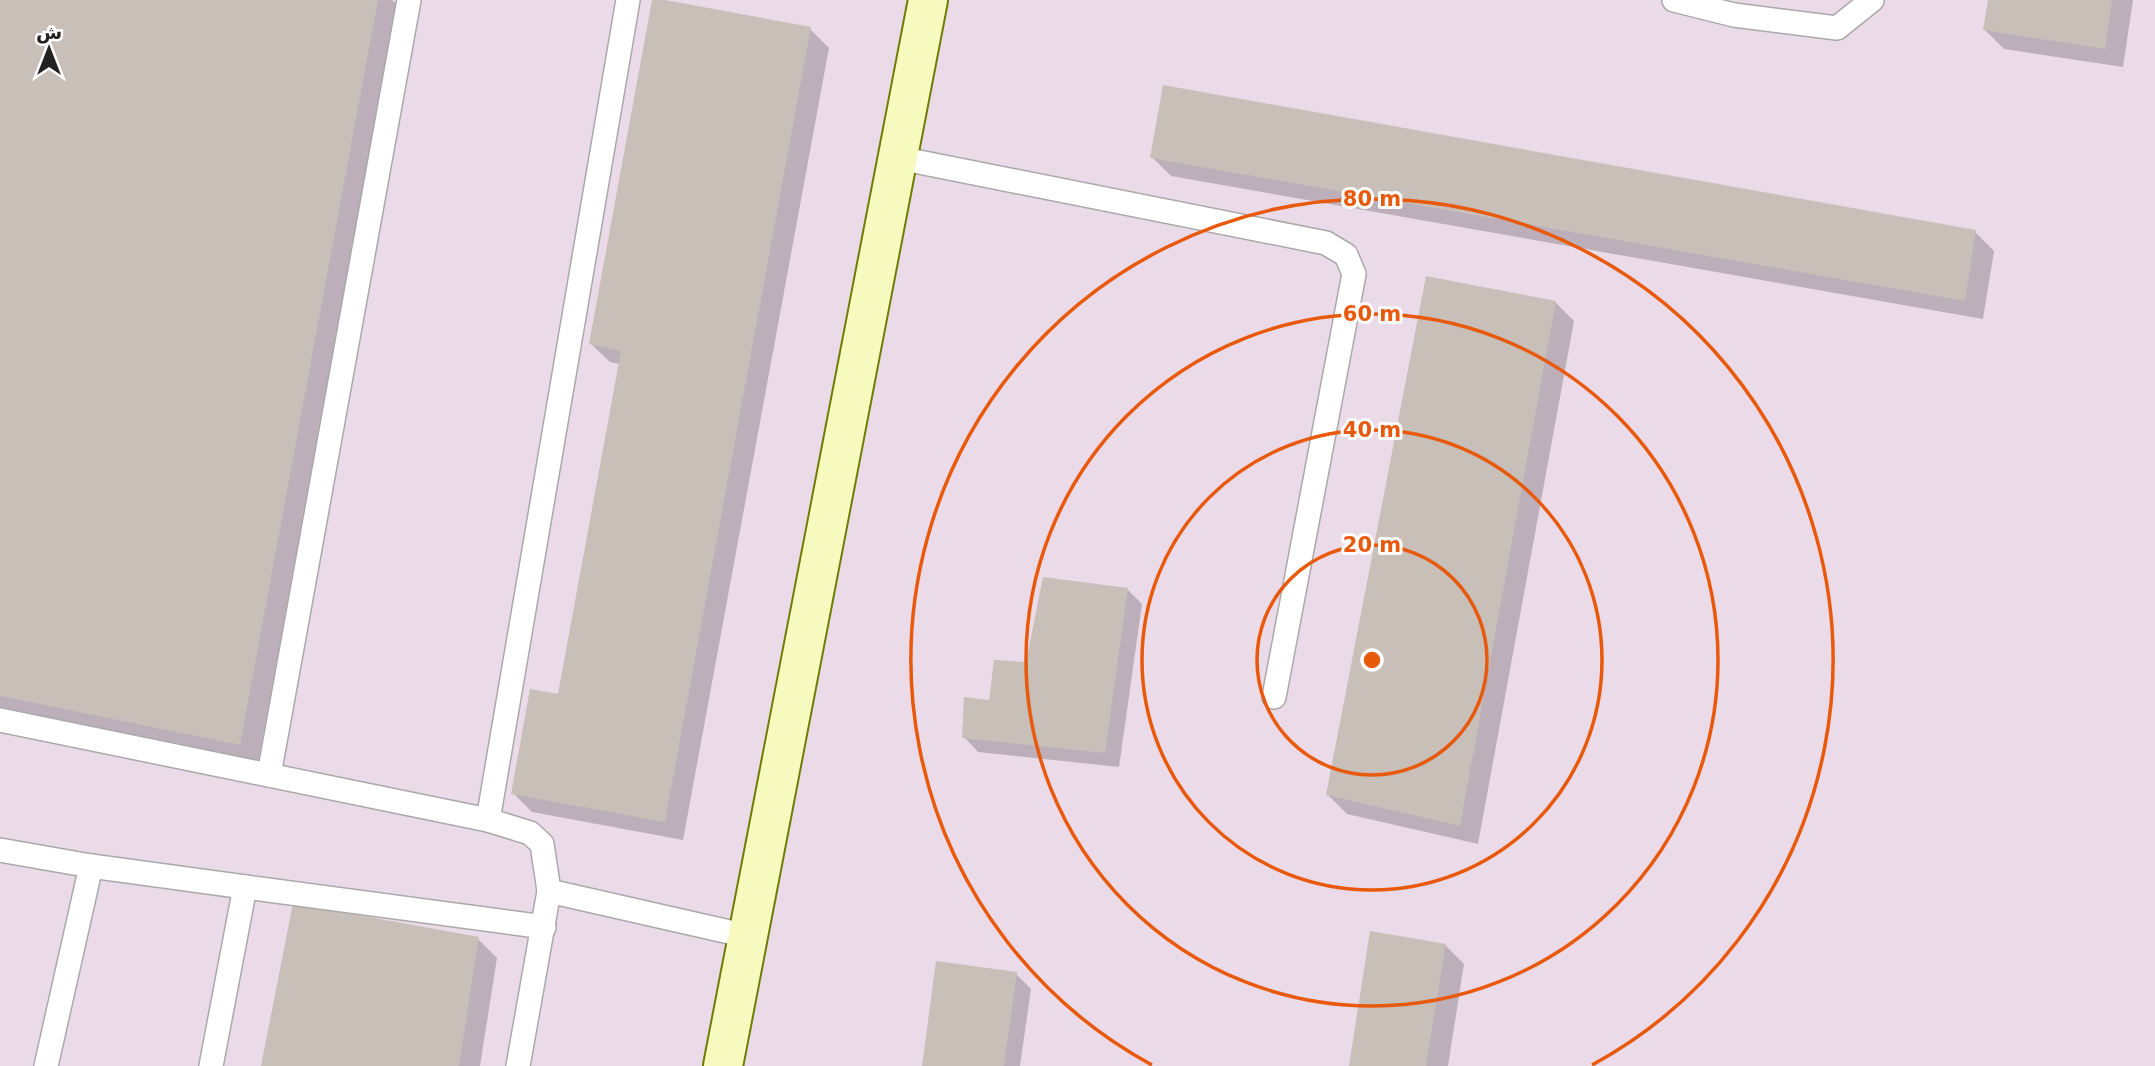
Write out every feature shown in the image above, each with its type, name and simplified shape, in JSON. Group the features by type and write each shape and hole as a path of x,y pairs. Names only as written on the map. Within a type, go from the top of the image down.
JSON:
{"street":[{"path":"723,1066 928,0"}],"lane":[{"path":"269,775 409,0"},
{"path":"488,820 628,0"},
{"path":"1674,0 1734,15 1837,28 1872,0"},
{"path":"899,158 1326,243 1346,255 1354,274 1275,698"},
{"path":"0,720 488,820 530,833 542,844 550,891 518,1066"},
{"path":"0,850 91,866 544,927"},
{"path":"46,1066 91,866"},
{"path":"211,1066 245,887"},
{"path":"550,891 747,936"}],"shaded area":[{"path":"0,0 2155,0 2155,1066 0,1066"}],"building":[{"path":"0,0 378,0 240,745 0,696"},
{"path":"652,0 665,0 811,27 665,822 511,794 530,689 558,694 621,351 589,344"},
{"path":"1988,0 2112,0 2105,49 1983,30"},
{"path":"1163,85 1976,230 1965,301 1150,158"},
{"path":"1426,276 1556,301 1460,826 1326,795"},
{"path":"1043,577 1128,588 1105,753 962,738 964,697 989,700 994,660 1026,662"},
{"path":"293,903 479,937 459,1066 261,1066"},
{"path":"1370,931 1446,944 1426,1066 1349,1066"},
{"path":"936,961 1017,972 1004,1066 922,1066"}]}
